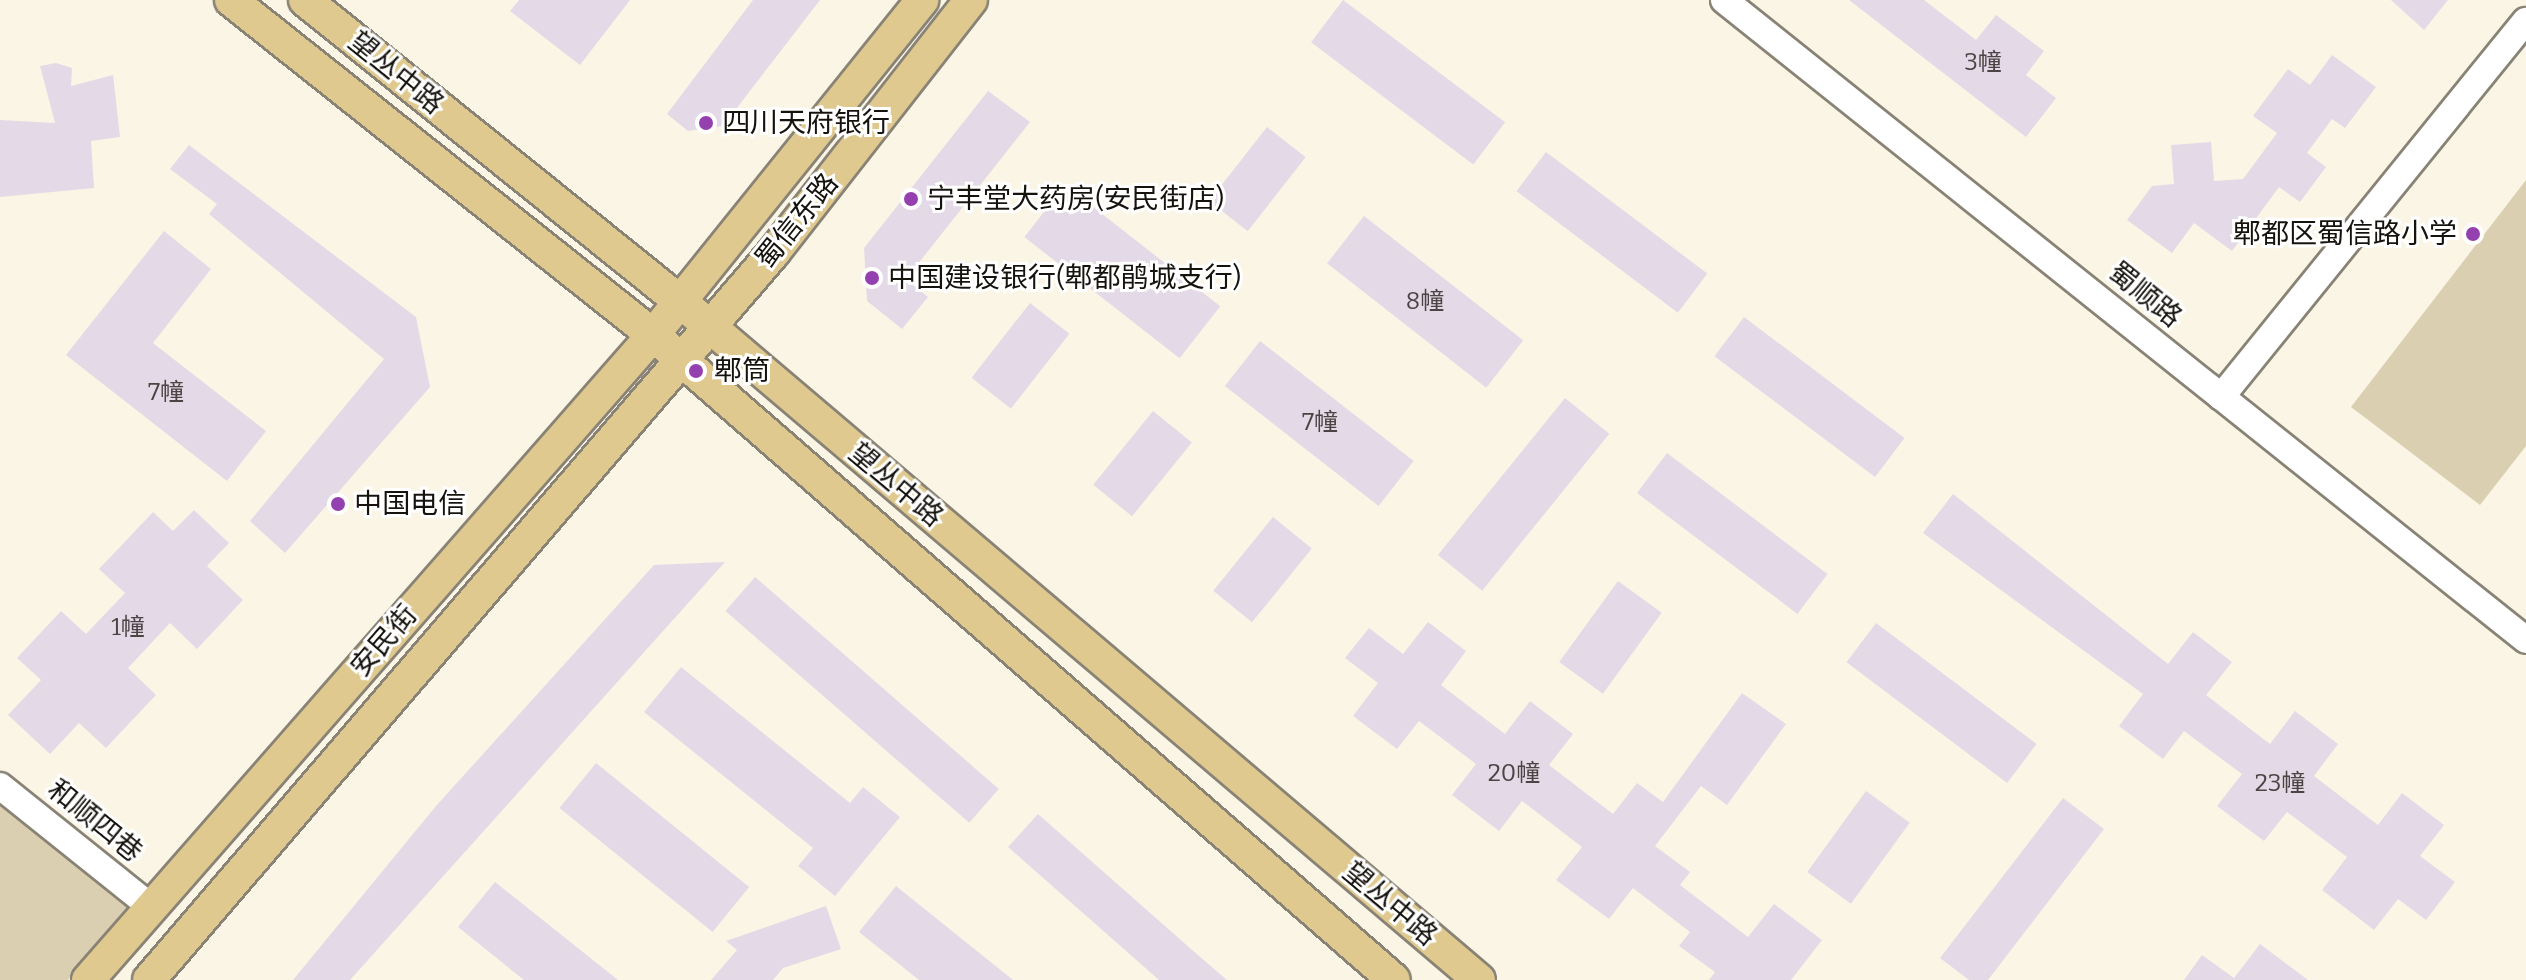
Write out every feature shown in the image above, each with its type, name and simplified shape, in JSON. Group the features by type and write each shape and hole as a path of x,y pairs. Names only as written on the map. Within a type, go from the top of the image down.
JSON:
{"main road":[{"name":"望丛中路","path":"231,0 653,335 1394,980"},
{"name":"望丛中路","path":"305,0 681,302 1479,980"},
{"name":"蜀信东路","path":"681,302 922,0"},
{"name":"蜀信东路","path":"710,327 971,0"},
{"name":"安民街","path":"88,980 681,302"},
{"name":"安民街","path":"149,980 710,327"}],"street":[{"name":"蜀顺路","path":"1724,0 2526,640"},
{"path":"2221,397 2526,21"},
{"name":"和顺四巷","path":"0,786 150,906"}],"shaded area":[{"path":"2526,180 2526,446 2480,505 2351,407"},
{"path":"0,795 134,902 68,980 0,980"}],"building":[{"path":"519,0 630,0 580,65 510,11"},
{"path":"753,0 820,0 723,126 688,131 667,114"},
{"path":"1343,0 1505,122 1473,164 1311,42"},
{"path":"1849,0 1924,0 1976,40 1996,15 2044,51 2026,75 2056,98 2026,137"},
{"path":"2391,0 2448,0 2424,30"},
{"path":"2332,55 2376,87 2345,128 2332,119 2307,153 2326,167 2300,202 2279,187 2232,251 2194,223 2172,253 2127,220 2152,186 2174,184 2171,145 2211,142 2214,181 2243,179 2277,133 2253,116 2288,69 2310,85"},
{"path":"56,63 72,68 71,86 113,75 120,137 91,141 94,188 0,197 0,120 55,123 40,66"},
{"path":"988,91 1030,122 906,279 928,297 902,329 867,301 864,248"},
{"path":"1267,127 1306,157 1248,231 1209,201"},
{"path":"189,145 416,317 430,387 285,553 250,521 384,359 209,214 217,204 170,169"},
{"path":"1546,152 1707,274 1678,313 1517,191"},
{"path":"1065,185 1220,306 1180,358 1024,237"},
{"path":"1364,216 1523,340 1486,388 1327,263"},
{"path":"164,231 211,269 153,343 266,431 227,481 66,355"},
{"path":"1030,303 1069,334 1011,409 972,378"},
{"path":"1744,317 1905,438 1875,477 1715,356"},
{"path":"1260,341 1414,461 1379,506 1225,386"},
{"path":"1565,398 1609,434 1482,591 1438,555"},
{"path":"1153,411 1192,442 1132,516 1093,485"},
{"path":"1667,453 1828,574 1797,614 1637,493"},
{"path":"1953,494 2168,664 2193,632 2232,662 2206,695 2270,744 2295,711 2338,744 2314,776 2378,825 2402,793 2444,825 2420,856 2455,882 2426,920 2398,899 2374,930 2322,890 2347,857 2287,812 2264,841 2217,806 2242,774 2184,731 2163,759 2119,726 2143,694 1923,533"},
{"path":"194,510 229,543 207,566 243,600 197,649 170,623 128,668 156,695 106,748 79,723 50,754 8,715 41,680 17,658 61,611 86,634 125,593 99,569 153,512 173,531"},
{"path":"1273,517 1312,548 1252,622 1213,591"},
{"path":"725,562 350,980 293,980 436,806 654,565"},
{"path":"755,577 999,789 969,823 725,611"},
{"path":"1618,581 1662,613 1603,694 1559,662"},
{"path":"1428,622 1466,651 1441,685 1505,734 1530,701 1573,734 1549,765 1613,814 1637,783 1663,802 1742,693 1786,724 1727,805 1701,786 1655,846 1690,872 1680,885 1748,937 1774,904 1822,940 1791,980 1709,980 1715,972 1679,946 1690,932 1633,888 1609,919 1556,880 1582,847 1522,801 1499,831 1452,795 1476,764 1419,721 1397,749 1353,716 1378,683 1345,658 1369,628 1403,654"},
{"path":"1876,623 2037,744 2007,783 1847,662"},
{"path":"681,667 850,803 863,787 900,817 835,896 798,866 813,848 644,712"},
{"path":"596,763 749,887 713,932 559,808"},
{"path":"1866,791 1910,823 1851,904 1807,872"},
{"path":"2063,798 2104,829 1988,980 1969,980 1940,958"},
{"path":"1038,814 1227,980 1159,980 1008,847"},
{"path":"495,882 618,980 524,980 458,927"},
{"path":"896,886 1013,980 919,980 859,932"},
{"path":"826,906 841,949 783,968 773,980 711,980 737,950 726,941"},
{"path":"2260,944 2308,980 2184,980 2202,955 2234,978"}],"place":[{"name":"四川天府银行","path":"706,123"},
{"name":"宁丰堂大药房(安民街店)","path":"911,199"},
{"name":"郫都区蜀信路小学","path":"2473,234"},
{"name":"中国建设银行(郫都鹃城支行)","path":"872,278"},
{"name":"郫筒","path":"696,371"},
{"name":"中国电信","path":"338,504"}]}
